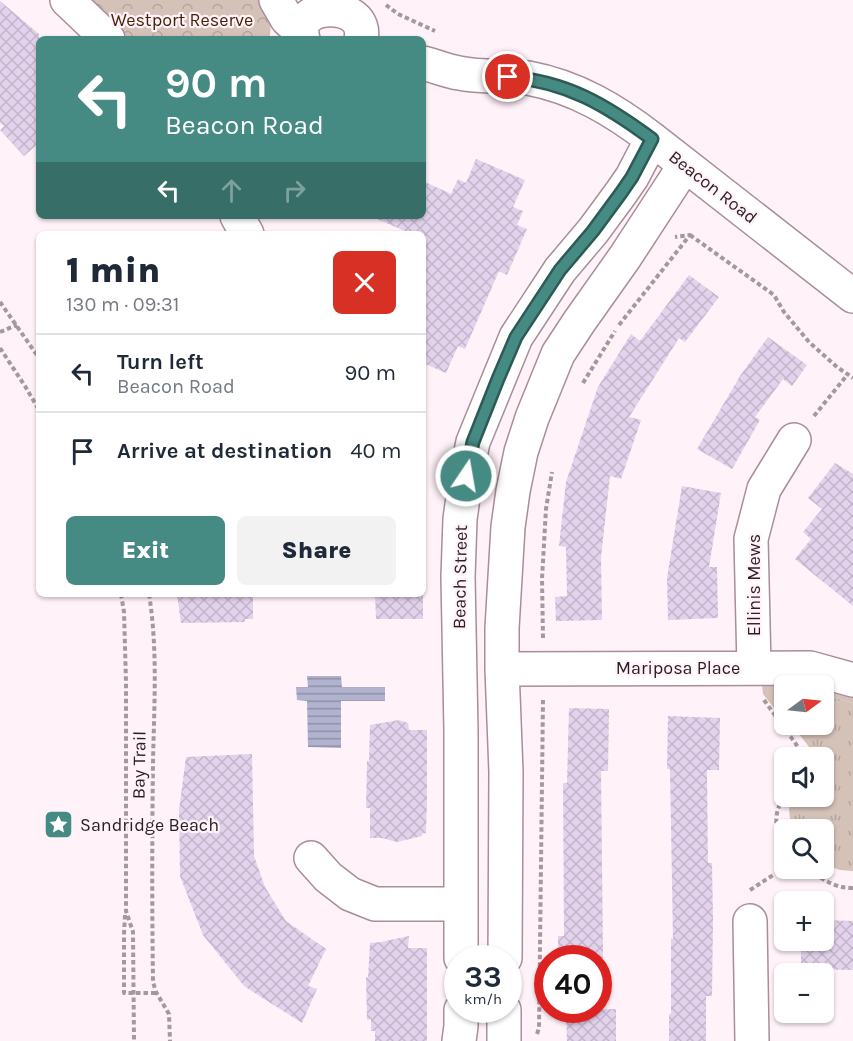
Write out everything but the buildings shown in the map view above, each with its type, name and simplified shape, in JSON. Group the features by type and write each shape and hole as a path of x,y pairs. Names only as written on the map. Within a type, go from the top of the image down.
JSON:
{"street":[{"path":"67,0 105,36"},
{"path":"276,0 286,19 300,36"},
{"path":"301,36 302,25 309,10 322,2 338,1 356,19"},
{"name":"Beacon Road","path":"426,64 459,74"},
{"name":"Beacon Road","path":"426,80 459,74 526,78 552,84 599,103 652,139 853,296"},
{"name":"Beach Street","path":"461,945 458,578 460,519 473,442 516,337 560,270 593,231 632,177 652,139"},
{"path":"505,945 506,772 502,628 508,527 520,452 558,354 685,165"},
{"name":"Ellinis Mews","path":"751,668 751,539 764,489 794,440"},
{"name":"Mariposa Place","path":"502,669 810,668 853,680"},
{"path":"311,858 328,877 350,894 375,904 461,904"},
{"path":"750,921 752,1041"},
{"path":"459,1041 461,1023"},
{"path":"504,1023 504,1041"}],"path":[{"path":"645,226 658,236 670,238 690,235 774,295 784,312 809,342 853,378"},
{"path":"583,383 617,327 690,235"},
{"path":"0,302 36,354"},
{"path":"0,332 17,325"},
{"path":"0,348 36,405"},
{"path":"794,440 848,374"},
{"path":"533,1041 539,1028 542,579 546,508 552,469"},
{"path":"122,597 126,682 124,993 157,993"},
{"name":"Bay Trail","path":"150,597 155,657 152,825 153,982 169,1014 170,1041"},
{"path":"751,668 760,694 798,747"},
{"path":"823,879 833,885 853,888"},
{"path":"126,911 133,932 134,1041"}],"green space":[{"name":"Westport Reserve","path":"91,0 265,0 271,29 270,36 126,36"},
{"path":"774,682 774,708 763,694 762,684"},
{"path":"834,687 853,693 853,703 834,698"},
{"path":"834,698 853,703 853,871 834,868 834,819 790,819 790,807 834,807 834,747 809,747 800,735 834,735"}],"water":[{"path":"307,676 341,676 342,687 385,687 385,701 341,701 341,748 308,747 307,701 297,700 296,687 308,687"}],"pier":[{"path":"0,989 135,991 135,1041 0,1041"}],"place":[{"name":"Sandridge Beach","path":"59,825"}],"route":[{"path":"466,476 473,442 516,337 560,270 593,231 632,177 652,139 624,118 577,93 544,82 508,77"}]}
